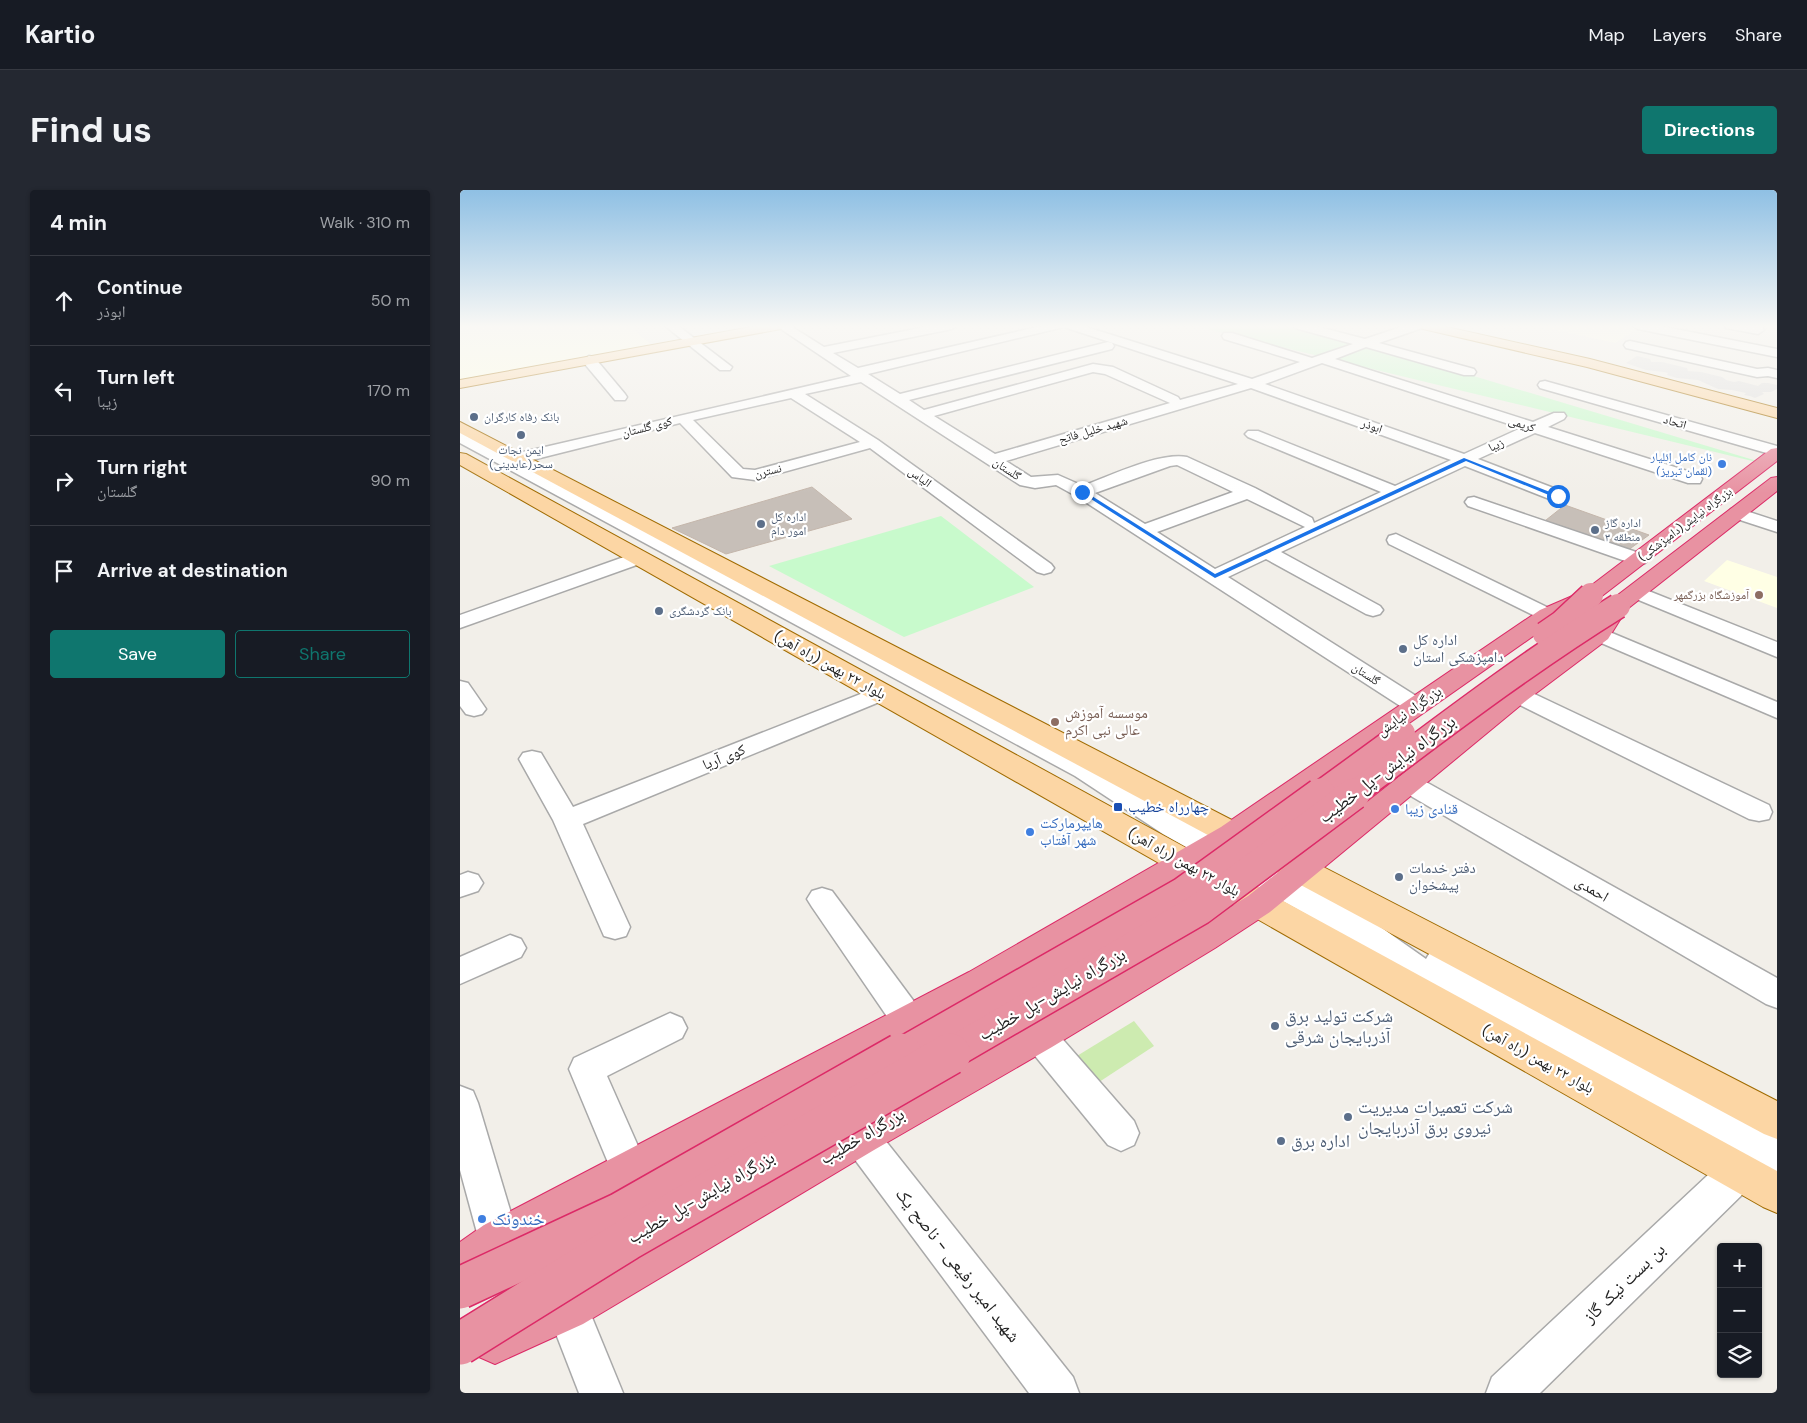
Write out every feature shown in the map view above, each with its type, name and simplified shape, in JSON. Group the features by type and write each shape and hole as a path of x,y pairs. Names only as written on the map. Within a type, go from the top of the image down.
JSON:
{"highway":[{"name":"بزرگراه نیایش(دامپزشکی)","path":"1615,598 1638,559 1777,452"},
{"name":"بزرگراه نیایش(دامپزشکی)","path":"1615,598 1737,513 1777,482"},
{"name":"بزرگراه نیایش","path":"1208,848 1548,615 1615,598"},
{"path":"1280,887 1518,695 1600,634 1615,598"},
{"name":"بزرگراه نیایش-پل خطیب","path":"460,1288 621,1213 1183,893 1431,713 1561,623 1615,598"},
{"name":"بزرگراه نیایش-پل خطیب","path":"460,1344 627,1240 1200,909 1448,723 1579,630 1615,598"},
{"path":"1351,751 1408,783"},
{"path":"460,1267 499,1240 981,982 1208,848"},
{"name":"بزرگراه خطیب","path":"460,1357 567,1308 860,1137 1099,1001 1204,939 1280,887"},
{"path":"1048,943 1042,955 1041,967 1045,979 1053,988 1066,996 1080,1000 1099,1001"},
{"path":"981,982 1007,976 1030,980 1045,997 1044,1022 1032,1040"}],"main road":[{"path":"460,384 475,381"},
{"path":"1658,381 1777,413"},
{"path":"460,427 519,458 1208,848"},
{"name":"بلوار ۲۲ بهمن (راه آهن)","path":"460,458 881,693 1208,848"},
{"path":"1280,887 1777,1121"},
{"name":"بلوار ۲۲ بهمن (راه آهن)","path":"1280,887 1758,1170 1777,1193"}],"street":[{"path":"607,381 620,397"},
{"name":"کوی گلستان","path":"519,458 836,381"},
{"name":"گلستان","path":"869,381 1029,483 1058,480 1082,492 1416,706"},
{"path":"898,399 969,381"},
{"path":"922,414 1044,381"},
{"path":"1132,381 1173,400"},
{"name":"ابوذر","path":"1242,381 1466,459 1558,496"},
{"name":"شهید خلیل فاتح","path":"993,460 1259,381"},
{"name":"کریمی","path":"1382,381 1694,479"},
{"name":"اتحاد","path":"1545,385 1777,452"},
{"name":"الیاس","path":"793,393 873,443 1044,568"},
{"name":"زیبا","path":"1215,576 1559,416"},
{"name":"نسترن","path":"683,418 738,474 754,475 873,443"},
{"path":"1253,434 1395,492"},
{"path":"460,436 1084,770 1208,848 1360,930 1426,956 1777,1142"},
{"path":"460,446 628,536 856,664 1070,780 1173,826"},
{"path":"1082,492 1168,461 1177,460 1187,462 1306,522"},
{"path":"1143,531 1249,492"},
{"path":"1474,502 1638,559"},
{"path":"1737,513 1777,527"},
{"path":"1396,540 1548,615"},
{"path":"1268,552 1373,610"},
{"path":"460,621 638,558"},
{"path":"1615,598 1777,650"},
{"path":"1600,634 1777,711"},
{"path":"460,688 474,709"},
{"name":"کوی آریا","path":"567,820 881,693"},
{"path":"1518,695 1759,812"},
{"path":"532,759 567,820 615,927"},
{"name":"احمدی","path":"1408,783 1777,994"},
{"path":"822,899 909,1021"},
{"path":"1360,930 1418,971 1758,1170"},
{"path":"460,971 510,948"},
{"path":"630,1171 586,1069 670,1028"},
{"path":"1032,1040 1121,1133"},
{"path":"460,1103 499,1240"},
{"name":"شهید امیر رفیعی - ناصح یک","path":"860,1137 1057,1393"},
{"name":"بن بست نیک گاز","path":"1508,1393 1758,1170"},
{"path":"567,1308 601,1393"}],"shaded area":[{"path":"1701,381 1740,381 1758,386 1762,383 1777,385 1777,389 1771,392 1762,392 1764,394 1755,398 1744,395 1746,393 1718,389"},
{"name":"آموزشگاه بزرگمهر","path":"1727,560 1777,577 1777,608 1704,581"}],"green space":[{"path":"1422,381 1491,381 1777,467"},
{"path":"941,516 1034,587 904,637 769,566"},
{"path":"1134,1021 1154,1046 1093,1086 1072,1059"}],"building":[{"name":"اداره کل امور دام","path":"812,487 852,519 726,554 672,528"},
{"name":"اداره گاز منطقه ۳","path":"1565,505 1649,535 1624,553 1541,524"}],"place":[{"name":"بانک رفاه کارگران","path":"474,417"},
{"name":"ایمن نجات سحر(عابدینی)","path":"521,435"},
{"name":"نان کامل اِئلیار (لقمان تبریز)","path":"1722,464"},
{"name":"اداره کل امور دام","path":"761,524"},
{"name":"اداره گاز منطقه ۳","path":"1595,530"},
{"name":"آموزشگاه بزرگمهر","path":"1759,595"},
{"name":"بانک گردشگری","path":"659,611"},
{"name":"اداره کل دامپزشکی استان","path":"1403,649"},
{"name":"موسسه آموزش عالی نبی اکرم","path":"1055,722"},
{"name":"چهارراه خطیب","path":"1118,807"},
{"name":"قنادی زیبا","path":"1395,809"},
{"name":"هایپرمارکت شهر آفتاب","path":"1030,832"},
{"name":"دفتر خدمات پیشخوان","path":"1399,877"},
{"name":"شرکت تولید برق آذربایجان شرقی","path":"1275,1026"},
{"name":"شرکت تعمیرات مدیریت نیروی برق آذربایجان","path":"1348,1117"},
{"name":"اداره برق","path":"1281,1141"},
{"name":"خندونک","path":"482,1219"}],"route":[{"path":"1082,492 1215,576 1466,459 1558,496"}]}
